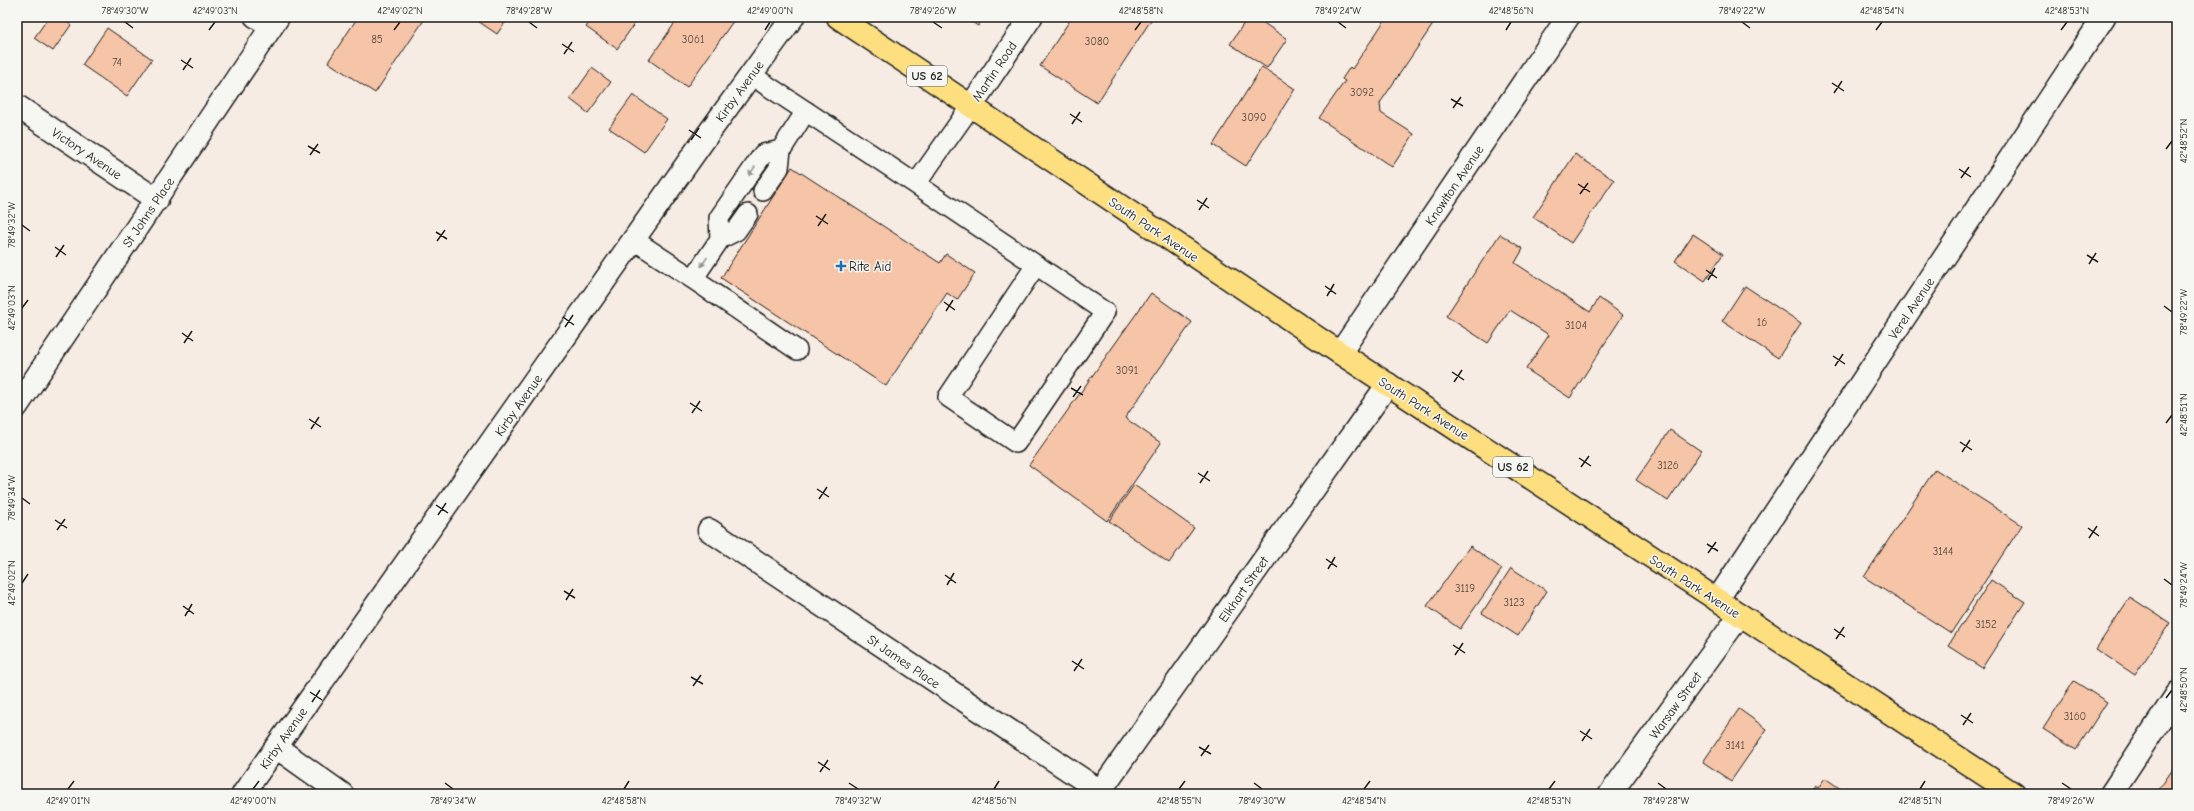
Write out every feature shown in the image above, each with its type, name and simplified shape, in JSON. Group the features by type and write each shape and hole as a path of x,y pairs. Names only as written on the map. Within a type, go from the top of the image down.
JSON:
{"main road":[{"name":"South Park Avenue","path":"838,17 1340,353 2014,794"}],"street":[{"name":"Kirby Avenue","path":"243,794 793,17"},
{"name":"Martin Road","path":"971,106 1031,17"},
{"name":"Knowlton Avenue","path":"1340,353 1568,17"},
{"name":"Verel Avenue","path":"1717,600 2104,17"},
{"name":"St Johns Place","path":"17,406 156,200 268,21"},
{"name":"Victory Avenue","path":"17,106 156,200"},
{"name":"Elkhart Street","path":"1099,793 1388,384"},
{"name":"St James Place","path":"709,530 1099,793"},
{"name":"Warsaw Street","path":"1610,794 1740,615"},
{"path":"2112,794 2177,694"},
{"path":"276,748 342,794"}],"lane":[{"path":"752,75 916,184 1036,265 1105,312 1016,443 948,397 1036,265"},
{"path":"916,184 971,106"},
{"path":"763,191 778,168 781,150 806,111"},
{"path":"720,238 718,218 763,154 781,150"},
{"path":"693,279 720,238 736,231 748,214"},
{"path":"634,240 797,350"}],"building":[{"path":"49,17 59,17 71,25 53,51 34,38"},
{"path":"358,17 426,17 375,93 328,62"},
{"path":"472,17 509,17 497,34"},
{"path":"593,17 639,17 617,49 586,27"},
{"path":"679,17 736,17 687,87 649,60"},
{"path":"964,17 984,17 978,26"},
{"path":"1072,17 1153,17 1097,103 1040,66"},
{"path":"1248,17 1255,17 1287,39 1267,68 1230,44"},
{"path":"1387,17 1438,17 1380,103 1381,113 1414,134 1392,167 1319,118 1345,81 1342,79 1350,67 1352,69"},
{"path":"107,28 152,59 127,96 82,65"},
{"path":"1262,67 1295,89 1246,166 1213,145"},
{"path":"592,68 611,82 588,113 570,99"},
{"path":"633,95 667,119 644,152 609,128"},
{"path":"1575,154 1614,180 1571,243 1533,217"},
{"path":"792,167 940,263 946,254 975,273 957,300 947,293 886,386 721,278"},
{"path":"1500,234 1523,249 1515,263 1590,312 1599,298 1623,315 1570,398 1526,369 1549,335 1510,310 1488,343 1446,316"},
{"path":"1693,234 1723,254 1705,281 1675,261"},
{"path":"1745,286 1801,323 1778,358 1722,321"},
{"path":"1151,293 1192,322 1125,418 1161,443 1107,521 1029,465"},
{"path":"1670,430 1701,451 1668,501 1636,480"},
{"path":"1935,469 2022,525 1951,633 1864,577"},
{"path":"1134,485 1194,528 1169,563 1109,521"},
{"path":"1470,546 1502,569 1460,629 1427,606"},
{"path":"1511,568 1547,591 1518,636 1482,613"},
{"path":"1991,580 2025,602 1982,668 1948,646"},
{"path":"2130,597 2170,623 2135,675 2096,649"},
{"path":"2074,681 2107,702 2076,750 2043,729"},
{"path":"1739,709 1767,729 1731,781 1703,762"},
{"path":"2177,763 2177,794 2156,794"},
{"path":"1825,778 1848,794 1810,794 1815,786 1818,788"}],"place":[{"name":"Rite Aid","path":"841,266"}]}
